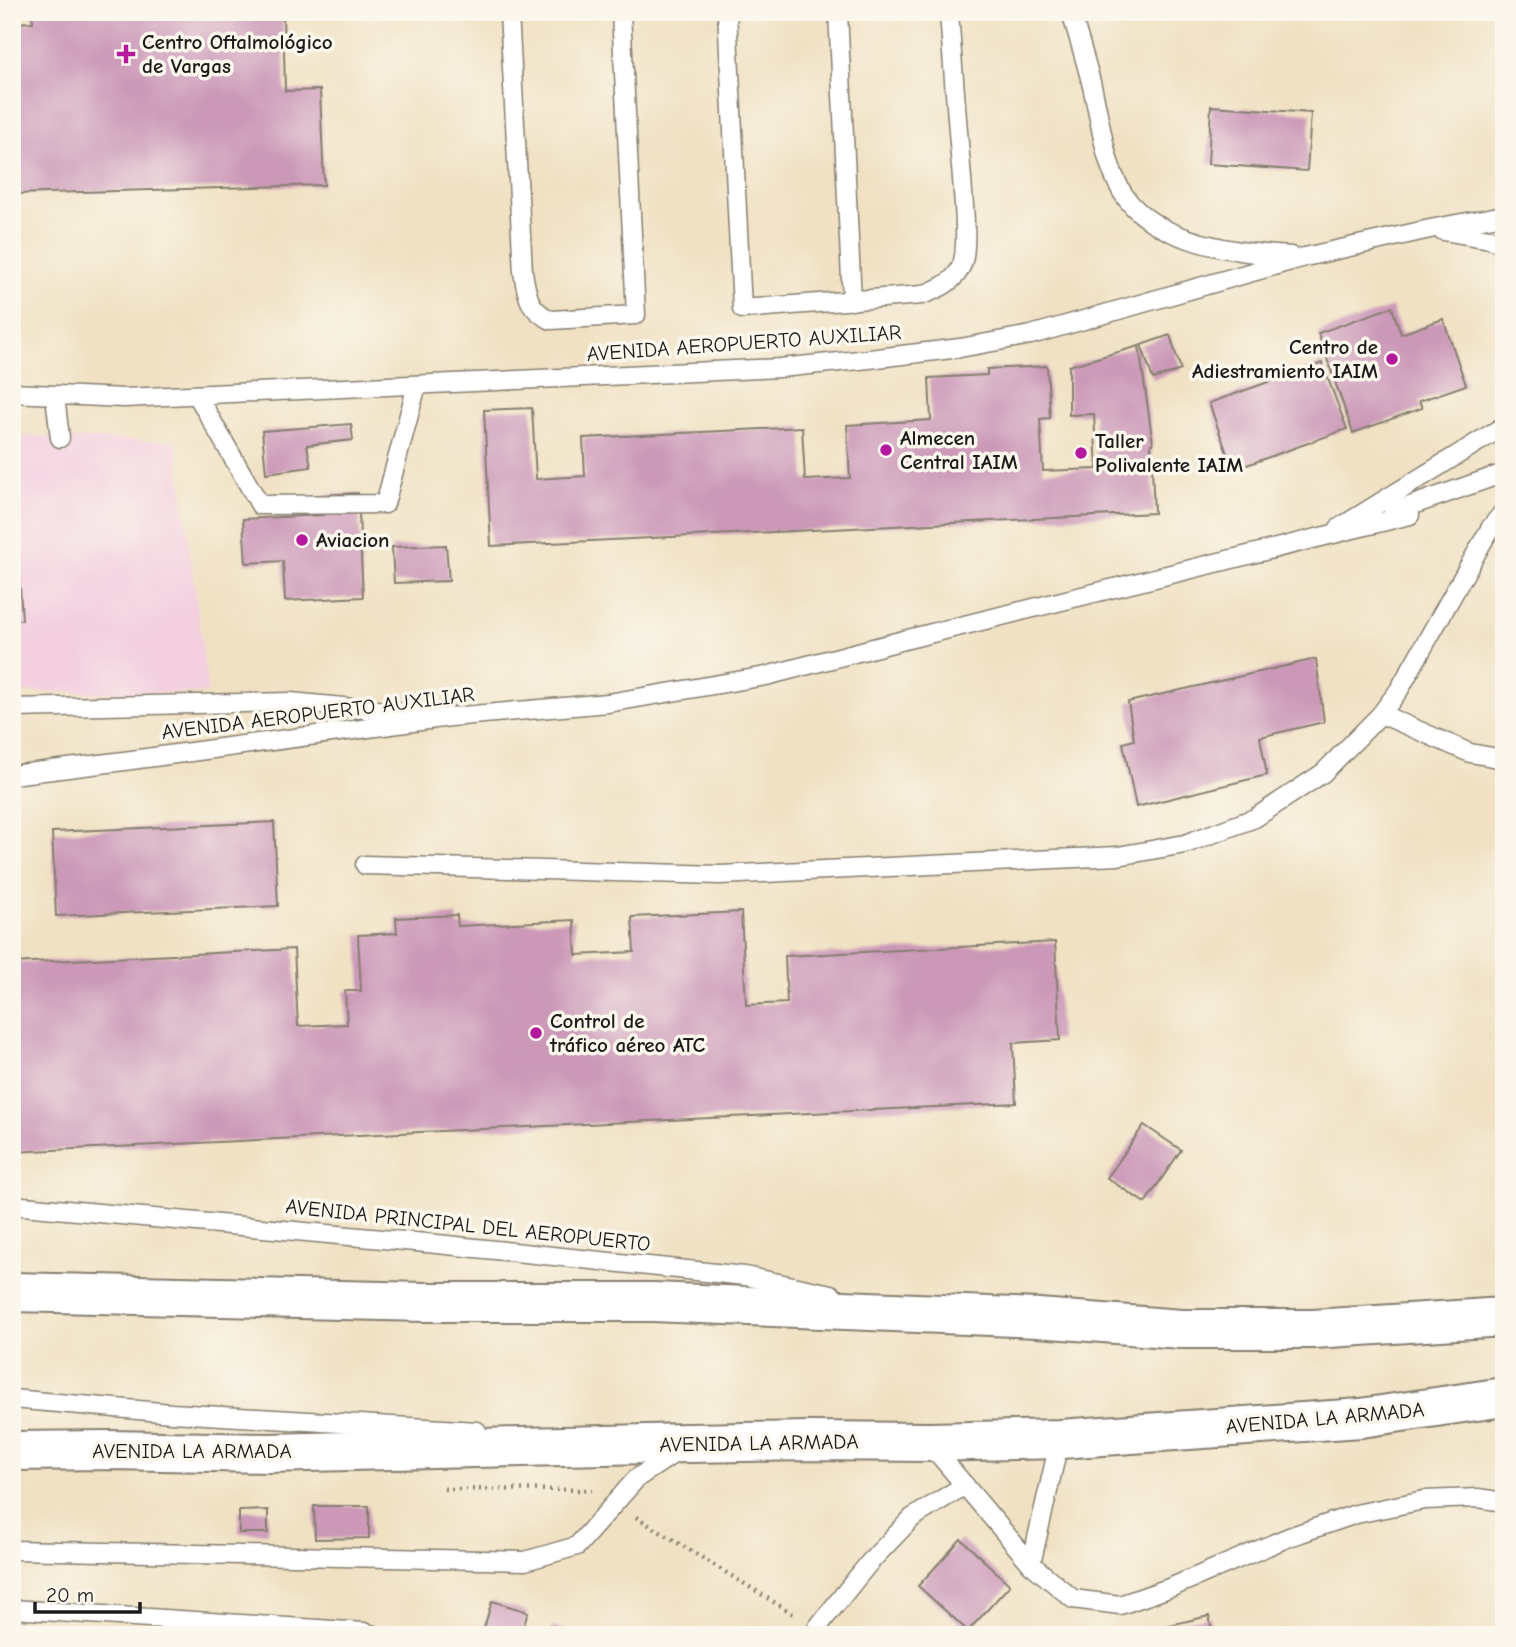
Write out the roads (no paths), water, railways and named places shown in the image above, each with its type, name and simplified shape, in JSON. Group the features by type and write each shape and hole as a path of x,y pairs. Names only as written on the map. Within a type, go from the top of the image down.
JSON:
{"main road":[{"path":"12,1292 411,1302 653,1302 1038,1318 1181,1329 1313,1329 1504,1317"},
{"name":"AVENIDA LA ARMADA","path":"12,1451 267,1452 809,1441 929,1443 1059,1439 1361,1418 1504,1398"}],"lane":[{"path":"509,12 523,272 532,306 538,314 551,320 636,315 621,12"},
{"path":"727,12 742,309 922,296 941,289 952,279 962,264 965,242 949,12"},
{"path":"838,12 852,302"},
{"path":"1071,12 1092,86 1103,146 1112,172 1136,210 1157,225 1186,239 1252,254 1305,257"},
{"name":"AVENIDA AEROPUERTO AUXILIAR","path":"12,393 124,398 780,368 869,359 960,348 1031,335 1305,257 1504,215"},
{"path":"1430,229 1490,239 1504,245"},
{"path":"197,395 260,505 385,504 417,385"},
{"path":"55,396 60,438"},
{"path":"1324,537 1504,426"},
{"name":"AVENIDA AEROPUERTO AUXILIAR","path":"1324,537 1504,473"},
{"path":"365,865 720,875 1118,856 1185,844 1255,818 1324,773 1381,714 1399,690 1492,527 1504,511"},
{"name":"AVENIDA AEROPUERTO AUXILIAR","path":"12,775 450,717 608,703 766,676 1410,516"},
{"path":"12,708 290,702 450,717"},
{"path":"1381,714 1470,752 1504,759"},
{"name":"AVENIDA PRINCIPAL DEL AEROPUERTO","path":"12,1205 437,1244 745,1276 916,1312"},
{"path":"12,1399 172,1413 689,1443"},
{"path":"1031,1564 1059,1439"},
{"path":"12,1550 525,1561 577,1546 637,1478 689,1443"},
{"path":"929,1443 1031,1564 1073,1599 1119,1605 1172,1587 1289,1537 1356,1514 1424,1500 1478,1498 1504,1502"},
{"path":"816,1632 869,1563 912,1518 965,1485"},
{"path":"12,1609 364,1632 373,1635"}],"place":[{"name":"Centro Oftalmológico de Vargas","path":"126,54"},
{"name":"Centro de Adiestramiento IAIM","path":"1392,359"},
{"name":"Almecen Central IAIM","path":"886,450"},
{"name":"Taller Polivalente IAIM","path":"1081,453"},
{"name":"Aviacion","path":"302,540"},
{"name":"Control de tráfico aéreo ATC","path":"536,1033"}]}
